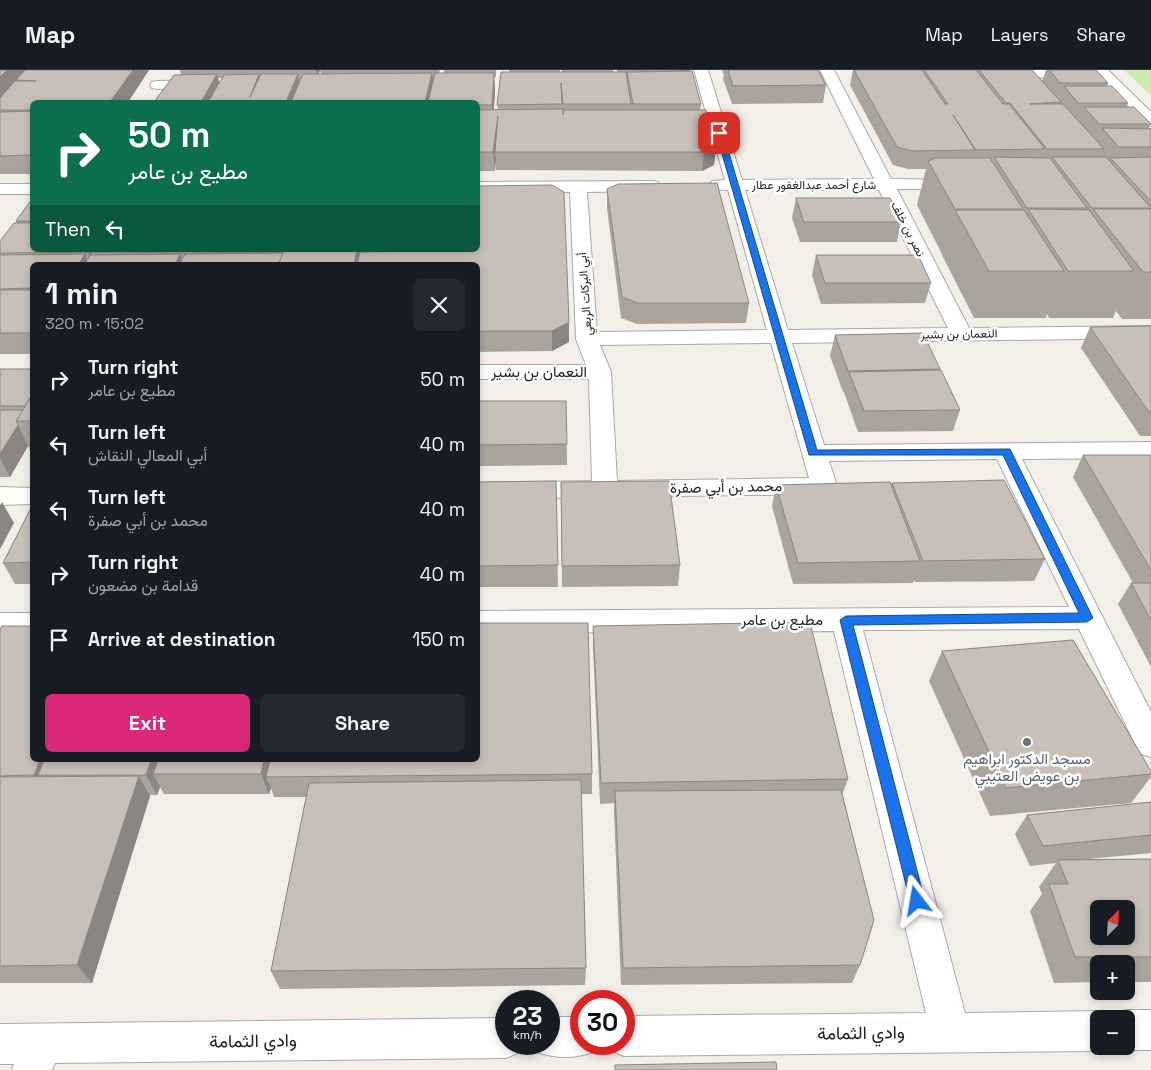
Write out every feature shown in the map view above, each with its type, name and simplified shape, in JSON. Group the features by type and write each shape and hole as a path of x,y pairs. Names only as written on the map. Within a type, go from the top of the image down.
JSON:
{"street":[{"path":"168,70 153,91 217,84"},
{"path":"986,74 1101,71 1151,121"},
{"path":"829,72 849,75"},
{"name":"نصر بن خلف","path":"829,72 962,334"},
{"path":"696,77 734,185 813,453 1151,450"},
{"name":"شارع أحمد عبدالغفور عطار","path":"705,185 974,184"},
{"name":"أبي البركات الربعي","path":"578,186 587,339 600,372 604,489"},
{"path":"480,187 666,186"},
{"path":"0,189 30,189"},
{"name":"النعمان بن بشير","path":"587,339 1151,332"},
{"name":"النعمان بن بشير","path":"480,372 600,372"},
{"path":"1006,452 1151,744"},
{"name":"محمد بن أبي صفرة","path":"480,491 824,486 813,453"},
{"path":"0,496 30,496"},
{"name":"مطيع بن عامر","path":"480,622 1087,618"},
{"path":"846,620 950,1032"},
{"path":"0,624 30,624"},
{"name":"وادي الثمامة","path":"635,1036 1090,1030"},
{"path":"1135,1030 1151,1030"},
{"name":"وادي الثمامة","path":"0,1044 37,1057 495,1038"}],"green space":[{"path":"1124,70 1151,70 1151,96"}],"building":[{"path":"0,70 7,70 0,77"},
{"path":"25,70 133,70 111,100 30,100 30,110 0,110 0,98 15,81 36,81 16,80"},
{"path":"728,70 818,70 826,85 733,86"},
{"path":"854,70 922,70 945,104 948,104 924,70 976,70 1003,104 1009,104 1045,149 976,150 953,115 975,150 912,151 897,147"},
{"path":"979,70 1032,70 1061,102 1030,104 1063,104 1104,149 1047,149 1010,103 1006,103"},
{"path":"1049,70 1096,70 1108,83 1060,83"},
{"path":"692,71 701,104 633,104 627,72"},
{"path":"501,72 626,72 631,104 563,104 561,83 562,104 497,105"},
{"path":"432,73 425,100 292,100 303,74"},
{"path":"435,73 494,73 492,105 480,105 480,100 428,100"},
{"path":"217,74 202,100 155,100 174,75"},
{"path":"259,74 250,97 261,74 298,74 287,100 209,100 224,75"},
{"path":"1064,86 1112,86 1128,103 1078,103"},
{"path":"1084,107 1134,107 1151,124 1099,124"},
{"path":"563,109 563,115 564,110 706,110 716,147 704,152 495,152 498,116 493,152 480,152 480,110"},
{"path":"30,111 30,155 0,156 0,112"},
{"path":"1102,128 1151,129 1151,147 1119,147"},
{"path":"994,157 1050,158 1087,208 1027,208"},
{"path":"1052,157 1106,157 1151,208 1092,208"},
{"path":"1151,157 1151,201 1110,158"},
{"path":"935,158 990,158 1023,209 955,209 928,161"},
{"path":"717,183 749,303 638,303 622,297 607,189 618,184"},
{"path":"552,185 564,192 569,322 552,331 480,331 480,262 358,262 360,252 480,252 480,186"},
{"path":"796,198 890,198 901,222 804,222"},
{"path":"30,202 30,221 16,221"},
{"path":"1028,209 1089,210 1134,271 1068,271"},
{"path":"1093,209 1151,209 1151,272 1143,272"},
{"path":"955,210 1024,210 1064,271 989,271"},
{"path":"14,223 30,223 30,252 88,252 0,253 0,241"},
{"path":"91,252 184,252 184,253"},
{"path":"187,252 283,252 186,253"},
{"path":"283,252 357,252 355,262 279,262"},
{"path":"283,253 279,262 181,262 185,254"},
{"path":"85,254 80,262 30,262 30,288 0,289 0,255"},
{"path":"180,254 176,262 86,262 90,255"},
{"path":"816,255 918,255 931,283 825,283"},
{"path":"0,290 30,290 30,333 0,333"},
{"path":"1151,326 1151,415 1090,327"},
{"path":"923,333 940,369 848,371 835,335"},
{"path":"0,369 30,369 30,399 26,406 0,406"},
{"path":"941,370 960,410 864,411 849,372"},
{"path":"30,398 30,421 16,421"},
{"path":"480,401 566,401 567,444 480,445"},
{"path":"0,410 23,410 16,421 18,425 0,454"},
{"path":"1083,455 1151,455 1151,570"},
{"path":"1004,480 1045,559 923,561 892,483"},
{"path":"556,481 558,565 480,566 480,482"},
{"path":"669,481 680,565 562,566 561,482"},
{"path":"890,482 920,561 798,563 776,485"},
{"path":"30,510 30,562 3,563"},
{"path":"1131,583 1151,583 1151,620"},
{"path":"810,622 848,779 601,783 593,626"},
{"path":"480,623 588,623 592,774 266,777 270,762 480,762"},
{"path":"2,626 30,626 30,762 39,762 34,775 0,776 0,629"},
{"name":"مسجد الدكتور ابراهيم بن عويض العتيبي","path":"1073,640 1151,771 1151,774 1006,788 942,651"},
{"path":"43,762 150,762 146,775 38,775"},
{"path":"157,762 264,762 261,774 153,774"},
{"path":"139,776 77,965 0,966 0,777"},
{"path":"581,780 586,968 271,971 309,783"},
{"path":"841,790 874,920 860,965 623,968 615,791"},
{"path":"1151,802 1151,835 1043,846 1027,815"},
{"path":"1151,859 1151,957 1090,955 1090,957 1075,957 1049,884 1068,884 1058,860"},
{"path":"776,1062 777,1070 615,1070 615,1065"}],"place":[{"name":"مسجد الدكتور ابراهيم بن عويض العتيبي","path":"1027,742"}],"route":[{"path":"719,133 813,453 1006,452 1087,618 846,620 917,901"}]}
